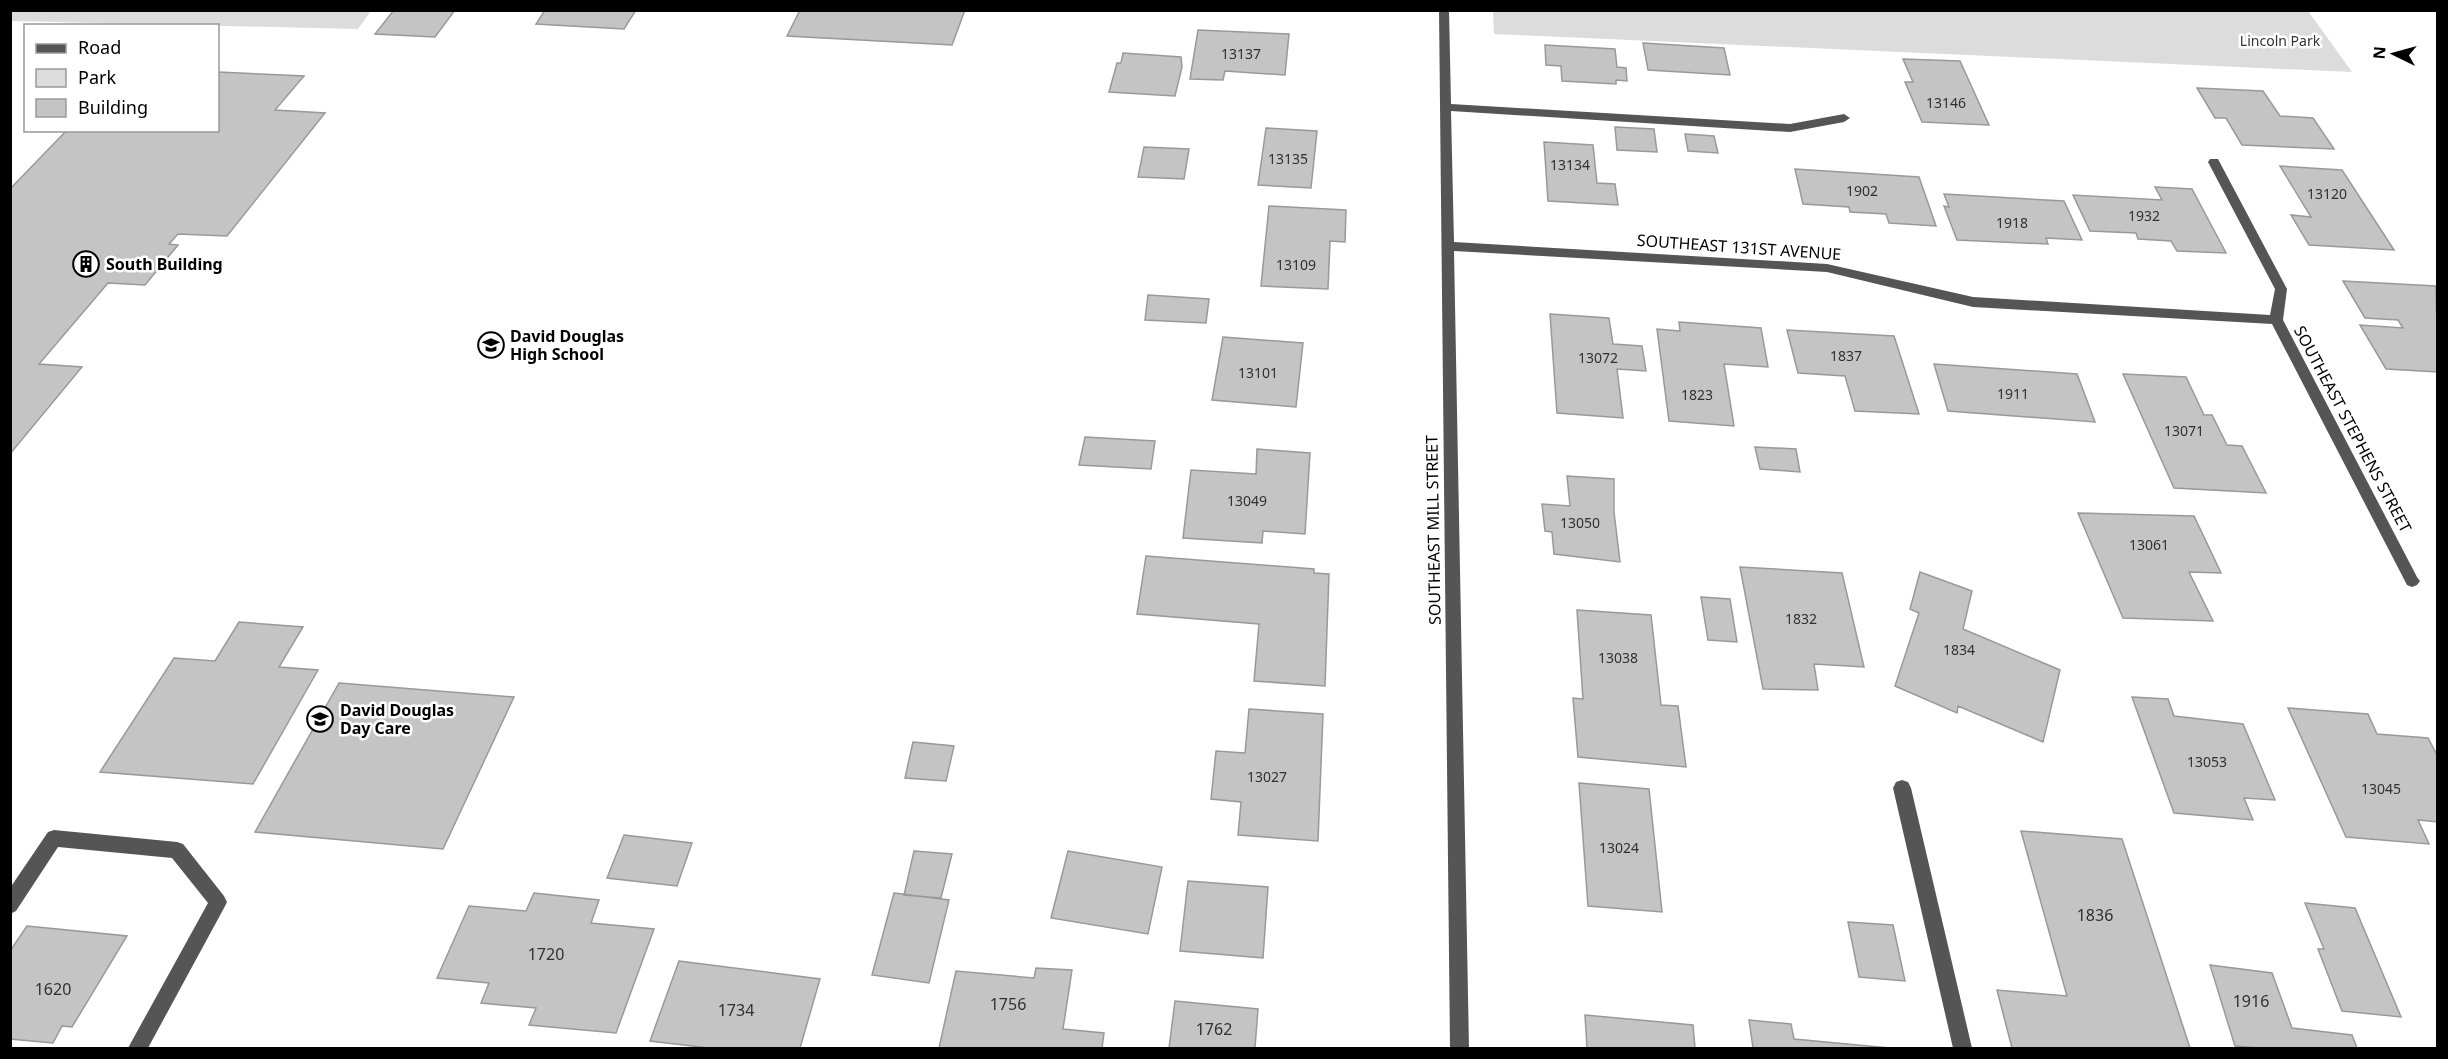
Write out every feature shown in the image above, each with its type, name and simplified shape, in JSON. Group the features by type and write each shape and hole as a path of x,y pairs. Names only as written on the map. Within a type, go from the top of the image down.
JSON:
{"street":[{"name":"SOUTHEAST MILL STREET","path":"1444,10 1459,1048"},
{"path":"1445,107 1790,128 1844,118"},
{"name":"SOUTHEAST STEPHENS STREET","path":"2214,162 2281,289 2276,320 2412,581"},
{"name":"SOUTHEAST 131ST AVENUE","path":"1447,246 1827,268 1860,273 1973,302 2276,320"},
{"path":"1902,788 1963,1048"},
{"path":"10,905 54,838 177,850 218,902 138,1048"}],"green space":[{"path":"11,10 371,10 358,29 11,21"},
{"name":"Lincoln Park","path":"1493,11 2308,11 2352,72 1494,34"}],"building":[{"path":"394,10 455,10 435,37 375,34"},
{"path":"545,10 636,10 624,29 536,24"},
{"path":"800,10 965,10 952,45 787,36"},
{"path":"1198,30 1289,34 1285,75 1225,71 1223,80 1190,79"},
{"path":"1643,43 1724,48 1730,75 1648,70"},
{"path":"1545,45 1615,49 1617,67 1626,68 1627,81 1616,80 1616,84 1562,81 1561,66 1546,65"},
{"path":"1123,53 1181,57 1182,67 1175,96 1109,92 1117,63 1121,63"},
{"path":"1903,59 1960,61 1989,125 1922,122 1905,82 1913,82"},
{"name":"South Building","path":"219,72 304,76 275,110 325,113 227,236 178,234 169,244 178,245 145,285 108,283 39,364 82,367 10,454 10,189 65,132 219,132"},
{"path":"2197,88 2263,91 2280,116 2313,118 2334,149 2242,145 2226,118 2215,118"},
{"path":"1615,127 1654,129 1657,152 1617,150"},
{"path":"1266,128 1317,131 1311,188 1258,185"},
{"path":"1685,134 1714,136 1718,153 1688,151"},
{"path":"1544,142 1593,145 1597,183 1615,184 1618,205 1548,201"},
{"path":"1144,147 1189,149 1184,179 1138,177"},
{"path":"2280,166 2342,170 2394,250 2309,245 2291,215 2311,217"},
{"path":"1795,169 1919,177 1936,226 1889,223 1886,214 1850,212 1849,207 1803,204"},
{"path":"2155,187 2192,189 2226,253 2177,251 2171,241 2138,239 2136,233 2090,231 2073,195 2162,200"},
{"path":"1944,194 2064,201 2082,240 2046,238 2048,244 1957,240 1944,206 1949,207"},
{"path":"1269,206 1346,210 1345,242 1330,241 1328,289 1261,286"},
{"path":"2343,281 2436,286 2438,372 2386,369 2360,325 2403,328 2398,320 2365,318"},
{"path":"1148,295 1209,299 1206,323 1145,320"},
{"path":"1550,314 1609,318 1613,344 1642,346 1646,371 1617,369 1623,418 1557,413"},
{"path":"1679,322 1761,328 1768,367 1724,364 1734,426 1669,421 1657,329 1680,331"},
{"path":"1787,330 1894,336 1919,414 1855,411 1845,376 1798,373"},
{"path":"1223,337 1303,343 1296,407 1212,400"},
{"path":"1934,364 2077,374 2095,422 1948,411"},
{"path":"2123,374 2186,377 2204,415 2212,415 2227,445 2242,446 2266,493 2174,488"},
{"path":"1085,437 1155,441 1151,469 1079,465"},
{"path":"1755,447 1796,449 1800,472 1760,469"},
{"path":"1257,449 1310,453 1305,534 1263,531 1262,543 1183,538 1191,470 1256,474"},
{"path":"1567,476 1614,479 1614,512 1620,562 1554,554 1552,532 1545,531 1542,504 1570,506"},
{"path":"2078,513 2194,516 2221,573 2189,572 2213,621 2123,618"},
{"path":"1146,556 1314,569 1314,573 1329,574 1325,686 1254,681 1259,624 1137,614"},
{"path":"1740,567 1842,573 1864,667 1814,664 1818,690 1763,689"},
{"path":"1920,572 1972,591 1963,629 2060,670 2043,742 1958,706 1957,713 1895,686 1919,613 1910,609"},
{"path":"1701,597 1730,599 1737,642 1708,640"},
{"path":"1577,610 1651,615 1661,705 1678,706 1686,767 1578,757 1573,698 1583,699"},
{"path":"239,622 303,627 279,667 318,670 253,784 100,772 174,658 215,661"},
{"path":"339,683 514,697 443,849 255,832"},
{"path":"2132,697 2168,699 2174,716 2243,724 2275,800 2244,798 2253,820 2174,813"},
{"path":"2288,708 2368,714 2377,734 2428,738 2438,757 2438,822 2418,820 2429,844 2346,837"},
{"path":"1249,709 1323,714 1318,841 1238,835 1241,802 1211,799 1216,751 1245,753"},
{"path":"913,742 954,746 946,781 905,778"},
{"path":"1579,783 1649,789 1662,912 1588,906"},
{"path":"2021,831 2122,839 2190,1048 2012,1048 1997,990 2067,996"},
{"path":"624,835 692,843 677,886 607,878"},
{"path":"914,851 952,854 941,898 904,895"},
{"path":"1068,851 1162,867 1148,934 1051,918"},
{"path":"1188,881 1268,887 1263,958 1180,951"},
{"path":"534,893 599,900 591,923 654,929 616,1033 529,1025 536,1008 481,1003 489,983 437,978 469,906 526,911"},
{"path":"894,893 949,900 929,983 872,975"},
{"path":"2305,903 2355,908 2401,1017 2342,1011 2318,949 2324,949"},
{"path":"1848,922 1893,925 1905,981 1859,977"},
{"path":"27,926 127,936 72,1027 62,1026 53,1043 10,1039 10,951"},
{"path":"679,961 820,979 800,1048 709,1048 650,1041"},
{"path":"2210,965 2272,973 2292,1028 2352,1035 2357,1048 2235,1046"},
{"path":"1036,968 1072,970 1063,1029 1104,1033 1102,1048 939,1048 956,971 1034,978"},
{"path":"1175,1001 1258,1009 1255,1048 1169,1048"},
{"path":"1585,1015 1693,1025 1695,1048 1587,1048"},
{"path":"1749,1020 1791,1024 1794,1039 1890,1048 1753,1048"}],"place":[{"name":"South Building","path":"86,264"},
{"name":"David Douglas High School","path":"491,345"},
{"name":"David Douglas Day Care","path":"320,719"}]}
